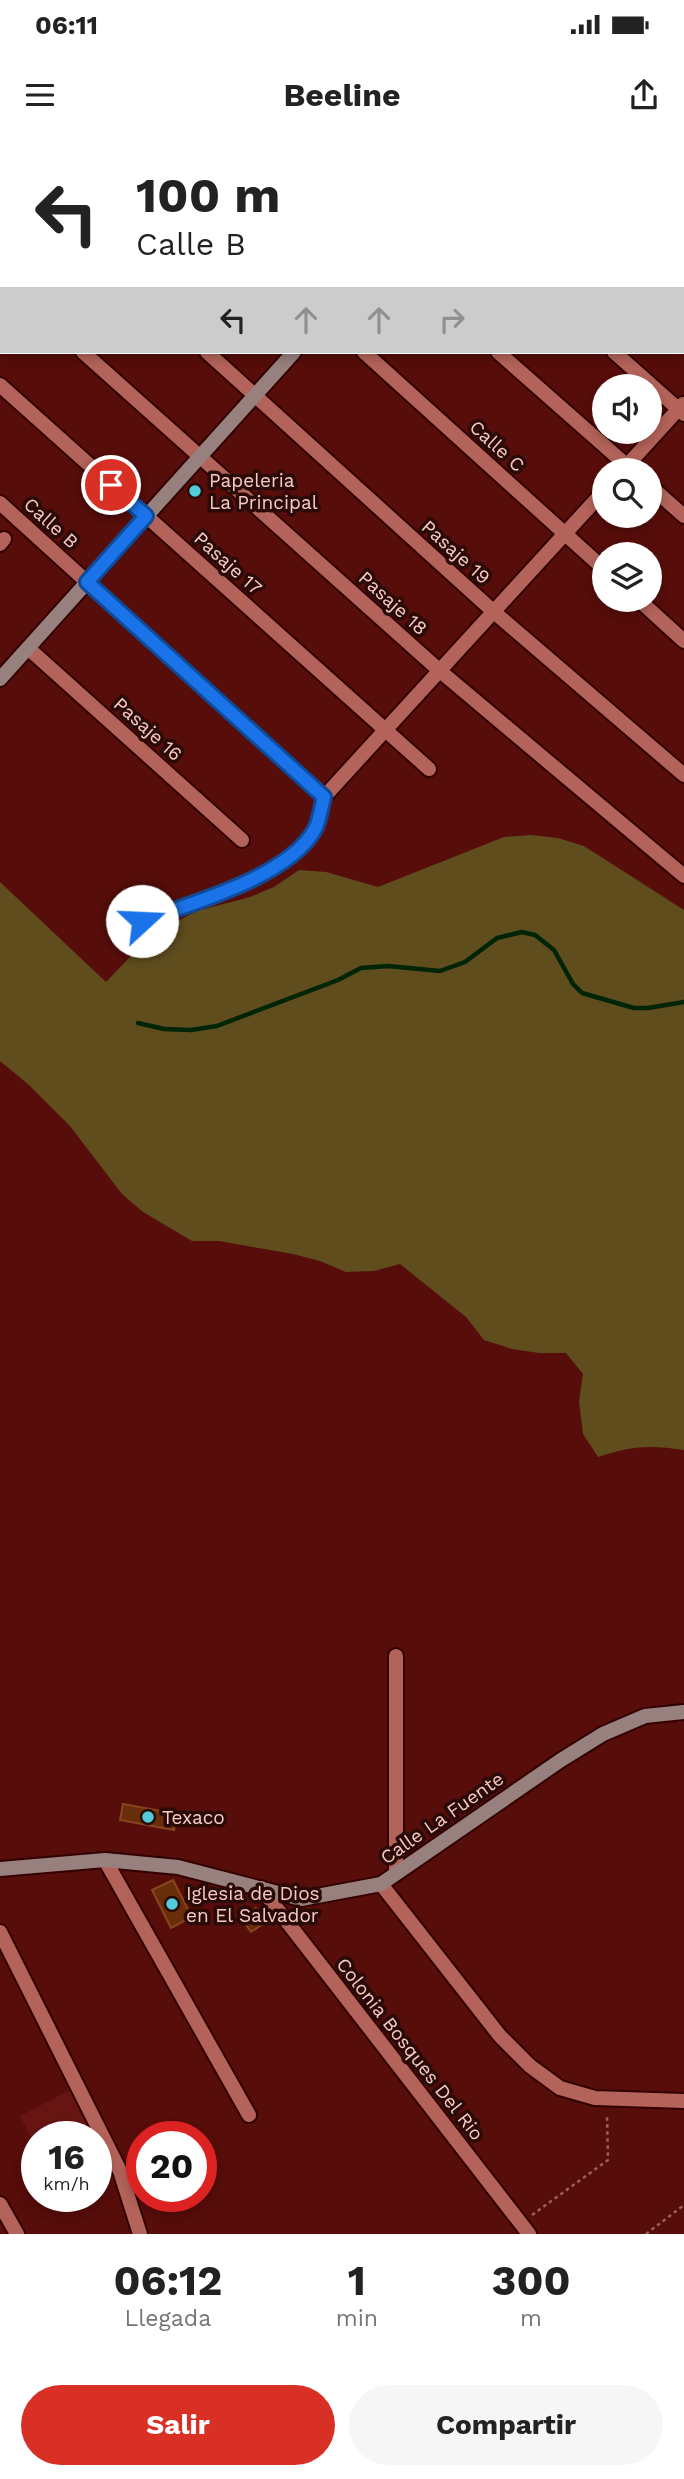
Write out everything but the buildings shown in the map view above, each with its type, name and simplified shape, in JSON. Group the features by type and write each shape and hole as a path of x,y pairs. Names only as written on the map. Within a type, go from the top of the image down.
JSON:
{"street":[{"name":"Pasaje 18","path":"85,354 440,671 684,876"},
{"name":"Pasaje 19","path":"209,354 494,612 684,775"},
{"path":"0,679 292,354"},
{"name":"Calle C","path":"366,354 592,558"},
{"path":"500,354 615,458"},
{"path":"616,354 682,409 637,458"},
{"name":"Pasaje 17","path":"0,385 429,769"},
{"path":"662,497 684,516"},
{"name":"Calle B","path":"0,503 324,797"},
{"path":"324,797 592,504"},
{"path":"652,612 684,641"},
{"name":"Pasaje 16","path":"28,648 243,840"},
{"path":"396,1656 396,1873"},
{"name":"Calle La Fuente","path":"0,1870 105,1860 178,1867 301,1899 381,1884 603,1734 645,1716 684,1712"},
{"path":"105,1860 249,2115"},
{"path":"381,1884 500,2036 530,2066 560,2088 595,2098 684,2101"},
{"name":"Colonia Bosques Del Rio","path":"261,1888 525,2229"},
{"path":"0,1932 120,2171 140,2234"},
{"path":"0,2204 18,2234"}],"lane":[{"path":"142,921 271,871 296,851 316,828 324,797"}],"path":[{"path":"525,2229 608,2160 607,2098"},
{"path":"646,2234 684,2205"}],"shaded area":[{"path":"531,835 558,838 584,846 684,910 684,1450 641,1448 598,1457 583,1434 579,1401 583,1374 566,1353 512,1349 484,1340 466,1317 400,1264 374,1271 346,1272 293,1254 219,1241 192,1241 143,1212 122,1194 70,1126 29,1085 0,1061 0,882 106,982 152,934 197,911 250,897 274,887 299,870 326,872 378,887 504,837"},
{"path":"78,2086 96,2121 22,2121 20,2116"}],"waterway":[{"path":"138,1023 164,1029 191,1030 217,1026 338,980 361,968 388,966 440,971 465,962 497,938 522,932 535,935 554,950 573,984 582,993 634,1008 684,1002"}],"place":[{"name":"Papeleria La Principal","path":"195,491"},
{"name":"Texaco","path":"148,1817"},
{"name":"Iglesia de Dios en El Salvador","path":"172,1904"}],"route":[{"path":"111,485 146,516 87,582 324,797 316,828 296,851 271,871 142,921"}]}
